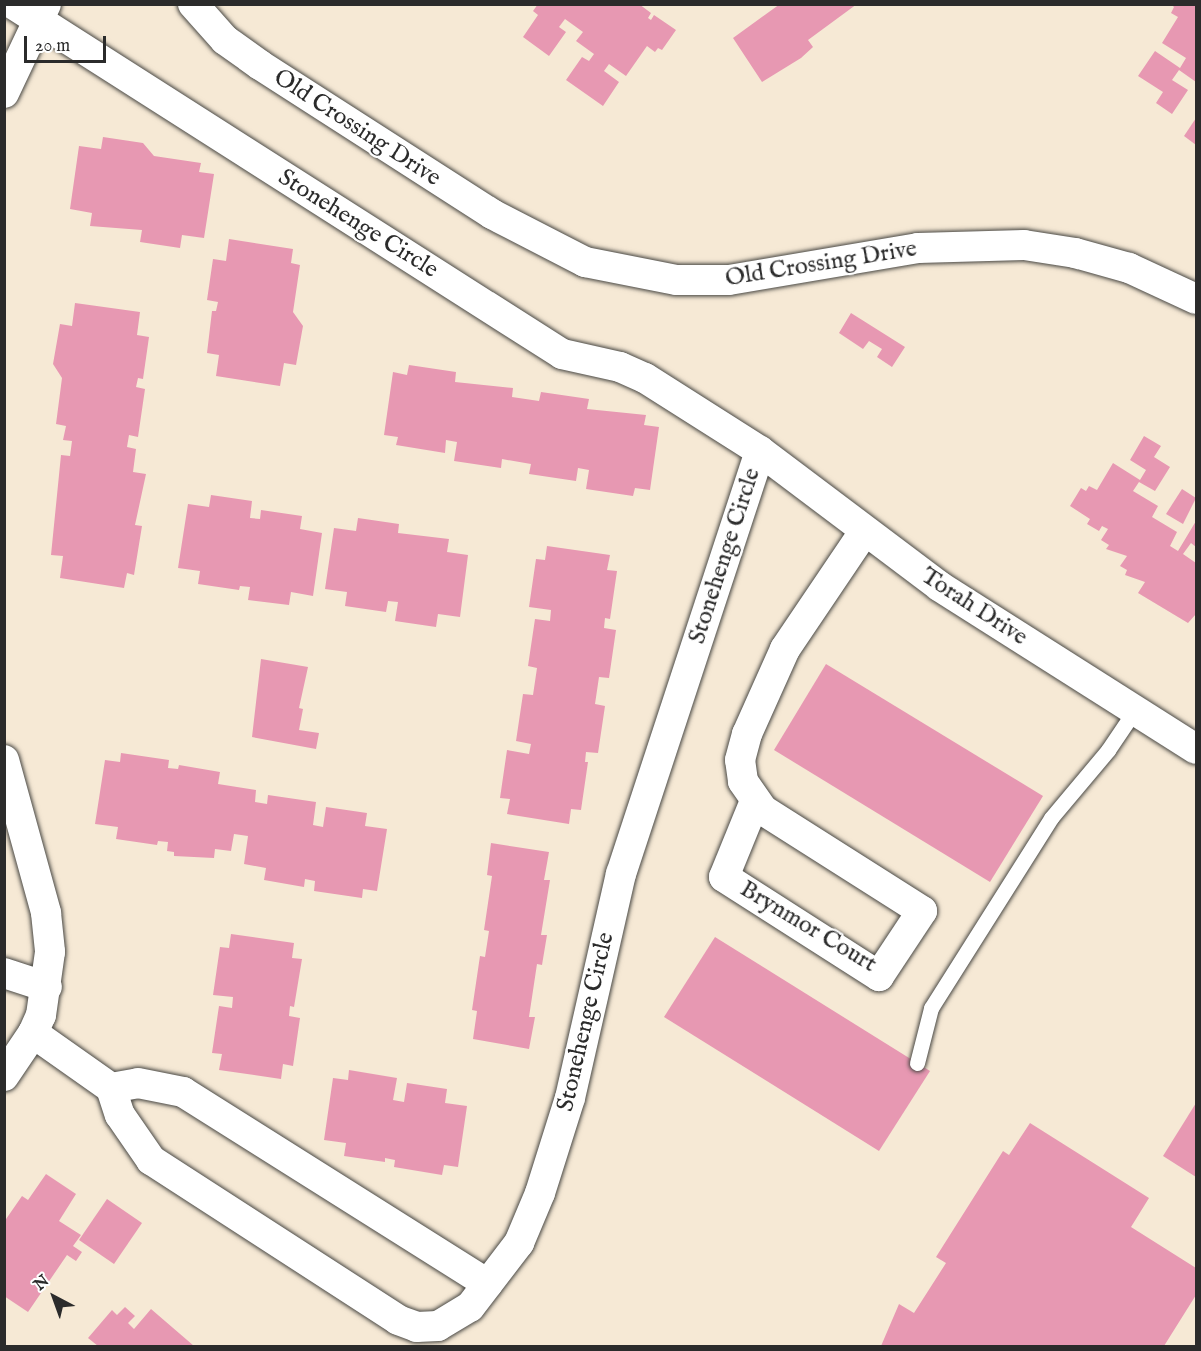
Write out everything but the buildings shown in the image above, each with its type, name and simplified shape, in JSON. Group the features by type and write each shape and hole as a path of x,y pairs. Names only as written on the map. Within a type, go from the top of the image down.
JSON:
{"street":[{"name":"Stonehenge Circle","path":"13,4 42,12 562,354 620,367 645,378 760,451 621,874 570,1098 540,1193 519,1243 488,1284 454,1320 438,1326 417,1327 398,1320 151,1160 120,1115 111,1088"},
{"name":"Old Crossing Drive","path":"193,4 225,40 260,65 492,214 585,262 676,280 729,280 918,248 1024,245 1075,253 1129,268 1197,299"},
{"path":"4,93 42,12"},
{"name":"Torah Drive","path":"760,451 864,532 939,586 1197,749"},
{"path":"755,801 743,781 740,760 747,734 785,649 864,532"},
{"path":"4,760 46,913 50,952 47,987 33,1033 4,1076"},
{"name":"Brynmor Court","path":"755,801 922,911 879,976 724,877 755,801"},
{"path":"4,973 47,987"},
{"path":"33,1033 111,1088 138,1083 183,1092 488,1284"}],"lane":[{"path":"917,1063 931,1008 1051,818 1108,750 1135,710"}]}
